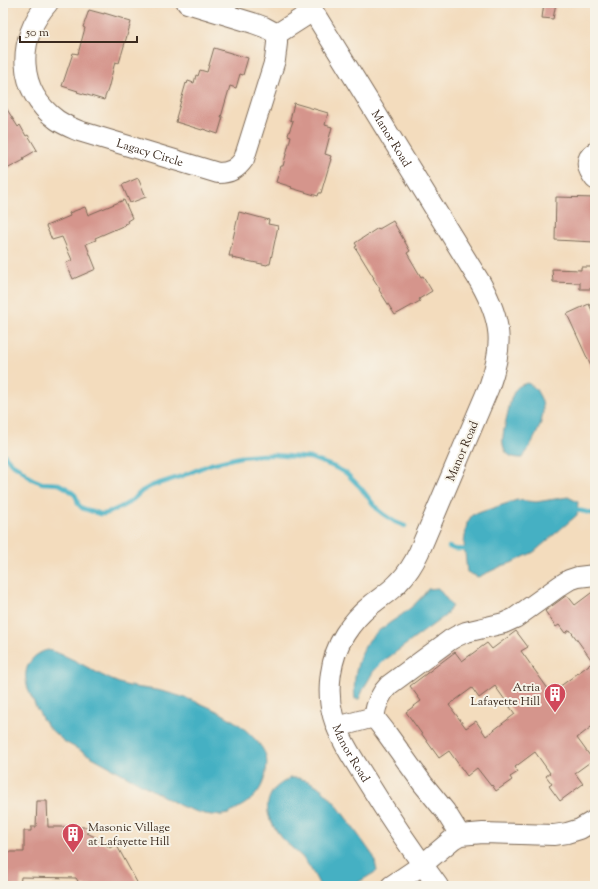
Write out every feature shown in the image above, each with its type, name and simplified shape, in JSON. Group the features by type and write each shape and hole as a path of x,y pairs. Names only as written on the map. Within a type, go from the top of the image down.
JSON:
{"street":[{"name":"Lagacy Circle","path":"48,3 41,10 34,21 29,33 25,57 29,82 40,103 48,112 63,123 79,131 218,173 225,173 237,168 244,159 275,60 277,34"},
{"path":"187,3 253,23 277,34 310,7"},
{"name":"Manor Road","path":"310,7 480,282 494,309 499,334 499,348 489,388 419,552 413,564 399,583 371,605 352,624 344,636 338,650 331,675 330,688 332,709 342,739 383,807 438,886"},
{"path":"595,152 590,157 587,164 589,171 595,178"},
{"path":"460,835 445,811 423,784 374,717 375,706 379,697 389,685 450,640 466,632 504,623 515,618 570,580 578,577 595,575"},
{"path":"337,727 374,717"},
{"path":"391,886 422,865 460,835 483,833 554,835 580,829 595,820"}],"water":[{"path":"527,383 536,390 542,401 542,418 540,427 523,458 514,457 508,454 505,450 503,444 504,430 515,390 521,385"},
{"path":"568,497 578,502 577,515 534,552 478,577 467,572 464,543 467,523 472,515 517,500 536,502"},
{"path":"438,588 452,606 445,616 385,660 373,672 359,699 355,699 354,691 358,663 365,646 370,639 379,630 411,607 428,589"},
{"path":"48,650 66,656 101,675 124,685 161,691 197,702 231,719 250,734 265,753 267,760 266,770 260,790 251,799 229,814 204,814 181,806 65,742 50,729 43,720 30,695 27,684 27,669 31,660 38,654"},
{"path":"290,778 298,778 308,781 324,791 336,804 374,857 377,871 352,886 320,886 302,857 274,828 269,816 269,797 279,785"}],"building":[{"path":"544,3 556,3 553,19 542,18"},
{"path":"89,10 104,13 131,22 119,63 115,62 104,100 62,86 73,53 78,54 85,28 83,27"},
{"path":"214,48 248,58 243,75 240,74 236,88 230,86 221,117 223,117 218,134 176,122 186,83 187,84 188,81 194,83 196,75 198,76 200,70 207,72"},
{"path":"3,103 18,127 20,125 26,136 28,135 37,150 23,158 24,160 3,171"},
{"path":"294,103 328,113 325,125 332,127 325,154 331,156 331,159 321,193 319,193 318,196 276,182 281,166 283,166 291,136 288,135 293,121 290,120"},
{"path":"138,178 146,197 130,203 122,185"},
{"path":"556,197 595,198 595,242 555,240"},
{"path":"124,200 132,218 127,221 128,223 124,224 125,225 95,238 96,240 86,244 96,269 73,279 66,263 72,260 62,237 52,240 46,226 70,216 69,213 85,207 88,215"},
{"path":"239,212 269,220 268,224 278,226 270,264 267,265 232,258 233,256 229,256"},
{"path":"393,221 410,251 407,253 421,277 423,276 432,291 419,299 420,301 395,315 355,247 357,246 355,243 378,228 379,229"},
{"path":"581,267 595,267 595,289 580,289 580,283 553,282 552,269 581,270"},
{"path":"589,304 595,317 595,375 567,314"},
{"name":"Atria Lafayette Hill","path":"595,590 595,724 577,738 593,760 575,773 583,784 560,801 549,786 552,784 546,776 550,773 535,752 515,767 518,772 510,777 512,780 496,791 477,768 467,776 449,751 439,758 406,712 421,701 410,686 455,652 462,661 487,643 492,649 516,631 528,647 521,651 551,693 593,662 570,630 565,633 559,625 556,627 545,611 567,595 575,605","holes":["495,686 515,714 486,736 476,721 466,728 449,705 472,688 479,698"]},
{"name":"Masonic Village at Lafayette Hill","path":"37,801 47,801 48,827 87,827 87,833 99,839 110,848 116,844 139,886 81,886 76,878 21,877 20,886 3,886 3,852 24,852 24,831 31,831 31,827 36,827"}],"waterway":[{"path":"3,453 11,463 32,479 42,483 59,484 75,495 78,504 82,508 100,514 105,514 121,507 151,486 182,476 211,464 240,457 261,455 310,458 346,473 360,487 378,510 395,522 405,526"},
{"path":"573,510 595,514"},
{"path":"449,547 454,549 471,550"}],"place":[{"name":"Atria Lafayette Hill","path":"555,714"},
{"name":"Masonic Village at Lafayette Hill","path":"73,854"}]}
